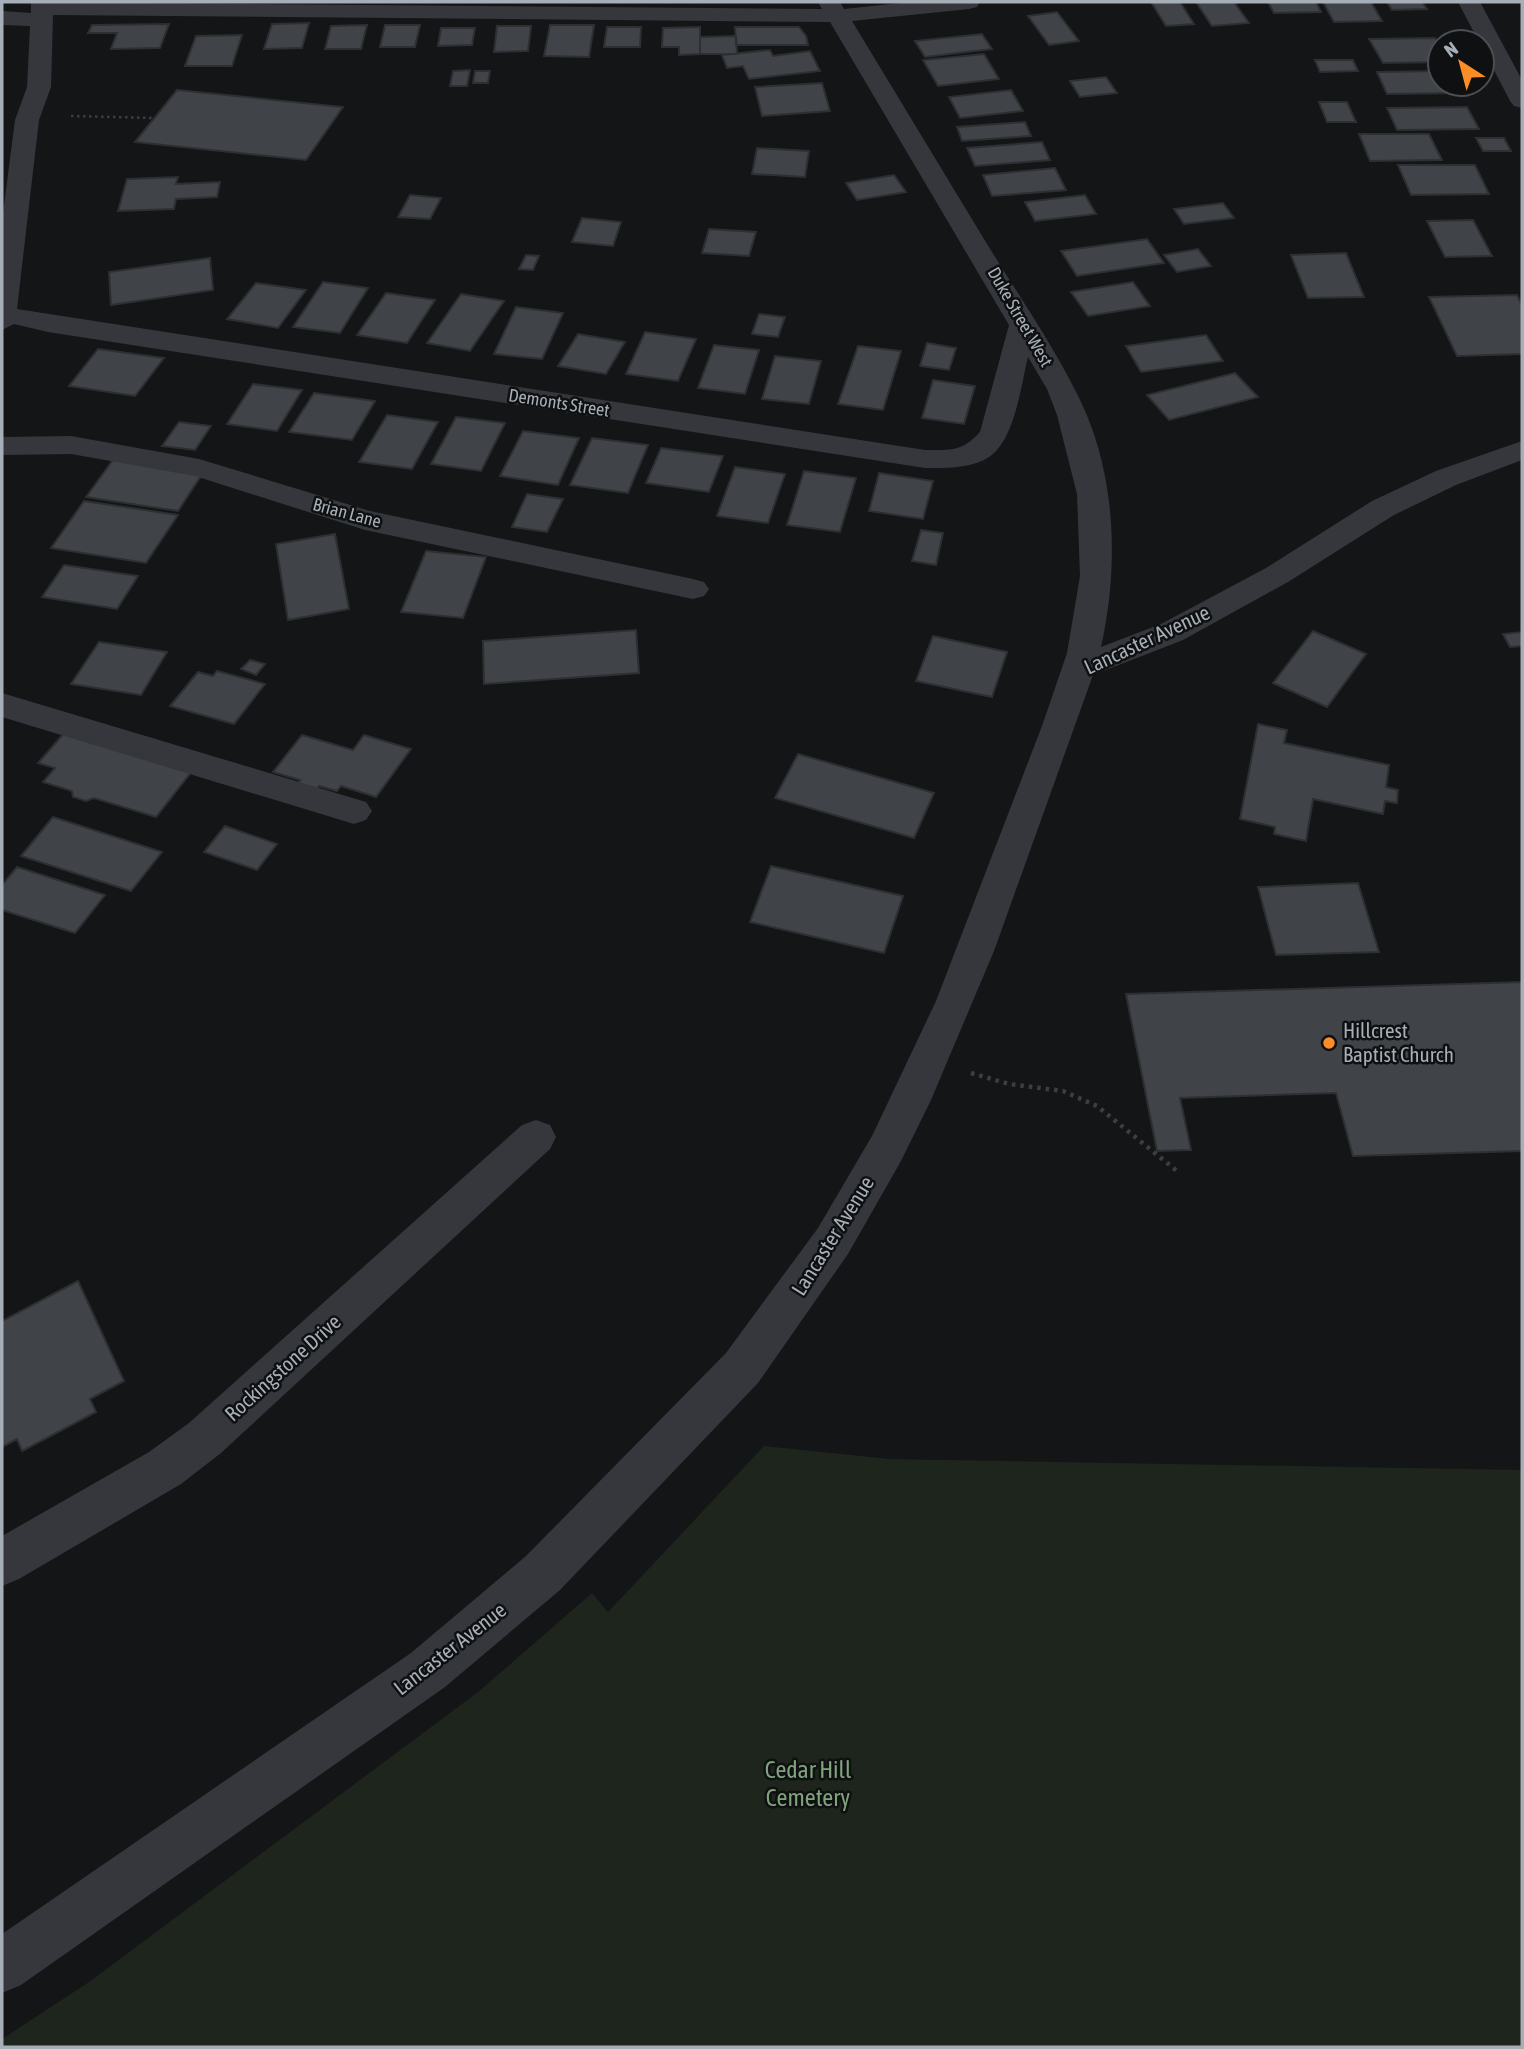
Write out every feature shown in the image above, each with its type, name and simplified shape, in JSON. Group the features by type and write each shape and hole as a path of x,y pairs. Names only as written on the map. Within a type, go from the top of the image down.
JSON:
{"street":[{"path":"2,18 41,10 742,12 969,2"},
{"path":"1469,2 1522,101"},
{"name":"Duke Street West","path":"834,9 1023,322 1062,389 1078,426 1092,488 1096,526 1093,604 1079,668"},
{"path":"2,318 5,267 27,120 39,87 41,10"},
{"name":"Demonts Street","path":"2,318 925,459 955,458 979,451 994,434 1023,322"},
{"name":"Brian Lane","path":"2,446 71,445 199,468 365,520 693,589"},
{"name":"Lancaster Avenue","path":"2,1966 428,1670 543,1573 741,1368 811,1277 862,1195 929,1061 1006,871 1079,668 1172,632 1277,575 1383,508 1446,478 1522,450"},
{"path":"2,705 354,811"},
{"name":"Rockingstone Drive","path":"2,1562 165,1468 205,1438 536,1137"}],"path":[{"path":"27,120 73,115 154,118"},
{"path":"929,1061 1009,1084 1063,1091 1097,1106 1177,1171"}],"green space":[{"name":"Cedar Hill Cemetery","path":"764,1446 890,1459 1522,1470 1522,2047 2,2047 2,2039 89,1982 478,1692 592,1593 608,1612"}],"building":[{"path":"1151,2 1180,2 1194,24 1166,26"},
{"path":"1196,2 1234,2 1249,23 1212,26"},
{"path":"1268,2 1316,2 1321,12 1274,13"},
{"path":"1323,2 1371,2 1382,21 1334,22"},
{"path":"1387,2 1422,2 1427,9 1392,10"},
{"path":"1057,12 1079,41 1049,45 1028,16"},
{"path":"309,23 302,48 264,49 272,24"},
{"path":"169,24 160,48 111,49 117,33 88,33 92,25"},
{"path":"367,25 361,49 325,49 331,26"},
{"path":"385,25 420,25 415,47 380,47"},
{"path":"550,25 594,25 589,57 544,56"},
{"path":"497,26 531,26 528,51 494,52"},
{"path":"607,27 641,27 640,47 604,47"},
{"path":"700,27 700,54 679,55 679,47 662,47 663,28"},
{"path":"735,27 799,27 806,36 808,45 736,45"},
{"path":"441,28 475,28 472,45 438,46"},
{"path":"982,34 992,49 925,57 915,41"},
{"path":"242,35 232,66 185,66 196,36"},
{"path":"736,36 737,54 700,54 700,37"},
{"path":"1426,38 1426,62 1383,63 1369,39"},
{"path":"770,50 773,56 810,51 820,71 749,79 743,66 727,68 722,55"},
{"path":"984,54 999,79 938,86 923,60"},
{"path":"1315,60 1353,60 1358,71 1320,72"},
{"path":"470,70 467,86 450,86 453,71"},
{"path":"475,71 490,71 488,83 473,83"},
{"path":"1426,71 1426,93 1387,94 1377,72"},
{"path":"1106,77 1117,93 1080,97 1070,81"},
{"path":"822,83 830,111 762,116 755,87"},
{"path":"177,90 343,107 306,160 135,142"},
{"path":"1011,90 1023,111 960,118 949,97"},
{"path":"1319,102 1347,102 1356,122 1327,122"},
{"path":"1467,107 1479,129 1397,130 1387,108"},
{"path":"1025,122 1031,136 962,141 957,127"},
{"path":"1359,134 1429,134 1442,160 1370,161"},
{"path":"1476,138 1504,138 1511,151 1483,151"},
{"path":"1042,142 1050,160 975,166 967,148"},
{"path":"757,148 809,151 805,177 752,174"},
{"path":"1398,165 1475,165 1489,194 1411,195"},
{"path":"1055,168 1066,190 992,196 983,175"},
{"path":"894,175 906,192 857,200 846,183"},
{"path":"178,177 176,184 220,182 217,197 176,199 174,209 118,211 127,179"},
{"path":"410,195 441,198 430,219 398,217"},
{"path":"1085,195 1096,214 1035,221 1025,202"},
{"path":"1223,203 1234,218 1184,224 1174,209"},
{"path":"582,218 621,222 613,246 572,242"},
{"path":"1473,220 1492,256 1445,257 1427,221"},
{"path":"709,229 756,232 749,256 702,253"},
{"path":"1147,239 1164,263 1077,276 1061,251"},
{"path":"1198,249 1211,266 1177,272 1164,255"},
{"path":"1346,253 1364,297 1308,298 1291,255"},
{"path":"526,255 539,256 533,270 519,269"},
{"path":"210,258 213,290 111,305 109,272"},
{"path":"323,282 368,288 340,333 293,327"},
{"path":"1133,282 1150,306 1088,316 1071,292"},
{"path":"256,283 306,290 278,328 227,319"},
{"path":"386,293 435,300 407,343 357,335"},
{"path":"461,294 504,301 470,351 427,343"},
{"path":"1517,295 1522,305 1522,354 1457,356 1429,297"},
{"path":"516,307 563,313 542,359 494,354"},
{"path":"759,314 785,317 778,337 752,334"},
{"path":"645,332 696,339 678,381 626,374"},
{"path":"578,334 625,342 606,374 558,366"},
{"path":"1206,335 1223,361 1141,372 1126,346"},
{"path":"927,343 956,348 949,370 920,366"},
{"path":"714,345 759,350 745,394 698,388"},
{"path":"858,346 901,351 883,410 838,404"},
{"path":"98,349 164,358 135,396 69,386"},
{"path":"775,356 821,361 809,404 762,399"},
{"path":"1235,373 1258,397 1169,420 1147,395"},
{"path":"933,380 975,386 964,424 922,418"},
{"path":"253,384 302,390 277,431 227,424"},
{"path":"314,393 375,401 352,440 289,432"},
{"path":"387,415 438,422 412,469 359,462"},
{"path":"456,417 505,423 481,471 431,464"},
{"path":"179,422 211,426 195,450 162,446"},
{"path":"523,431 579,438 558,485 500,476"},
{"path":"592,438 648,445 628,493 570,485"},
{"path":"661,448 723,456 709,492 646,483"},
{"path":"113,460 203,473 178,511 86,497"},
{"path":"735,467 785,474 768,523 717,516"},
{"path":"804,471 856,478 840,532 787,525"},
{"path":"879,473 933,481 923,519 869,511"},
{"path":"527,494 563,499 547,532 512,527"},
{"path":"84,501 178,515 146,563 51,548"},
{"path":"921,530 943,533 936,565 912,561"},
{"path":"335,534 349,609 288,620 276,544"},
{"path":"426,551 486,557 463,618 401,612"},
{"path":"64,565 138,576 117,609 42,597"},
{"path":"636,630 639,673 484,684 483,641"},
{"path":"1313,631 1366,654 1327,707 1273,683"},
{"path":"1522,632 1522,646 1510,647 1503,634"},
{"path":"933,636 1007,652 992,697 916,681"},
{"path":"99,642 167,652 141,695 71,684"},
{"path":"250,660 265,664 256,675 241,669"},
{"path":"217,671 265,684 234,724 170,706 198,672 213,676"},
{"path":"1258,724 1287,730 1284,743 1389,765 1386,787 1398,790 1397,803 1385,801 1383,814 1313,799 1306,841 1274,834 1275,827 1240,819"},
{"path":"66,731 196,766 156,817 94,798 86,801 73,797 72,791 43,782 55,768 38,763"},
{"path":"302,735 353,750 364,735 411,749 376,797 341,786 337,791 319,786 315,792 296,786 300,780 273,772"},
{"path":"798,754 934,793 914,838 775,798"},
{"path":"53,817 162,852 131,891 21,856"},
{"path":"225,826 277,844 257,870 204,852"},
{"path":"771,866 903,896 884,953 750,922"},
{"path":"17,867 105,895 75,933 2,910 2,885"},
{"path":"1358,883 1379,952 1276,955 1258,887"},
{"name":"Hillcrest Baptist Church","path":"1522,982 1522,1151 1353,1156 1336,1093 1180,1098 1191,1150 1157,1151 1126,994"},
{"path":"78,1281 124,1381 90,1399 96,1412 22,1451 17,1439 2,1447 2,1321"}],"place":[{"name":"Hillcrest Baptist Church","path":"1329,1043"}]}
